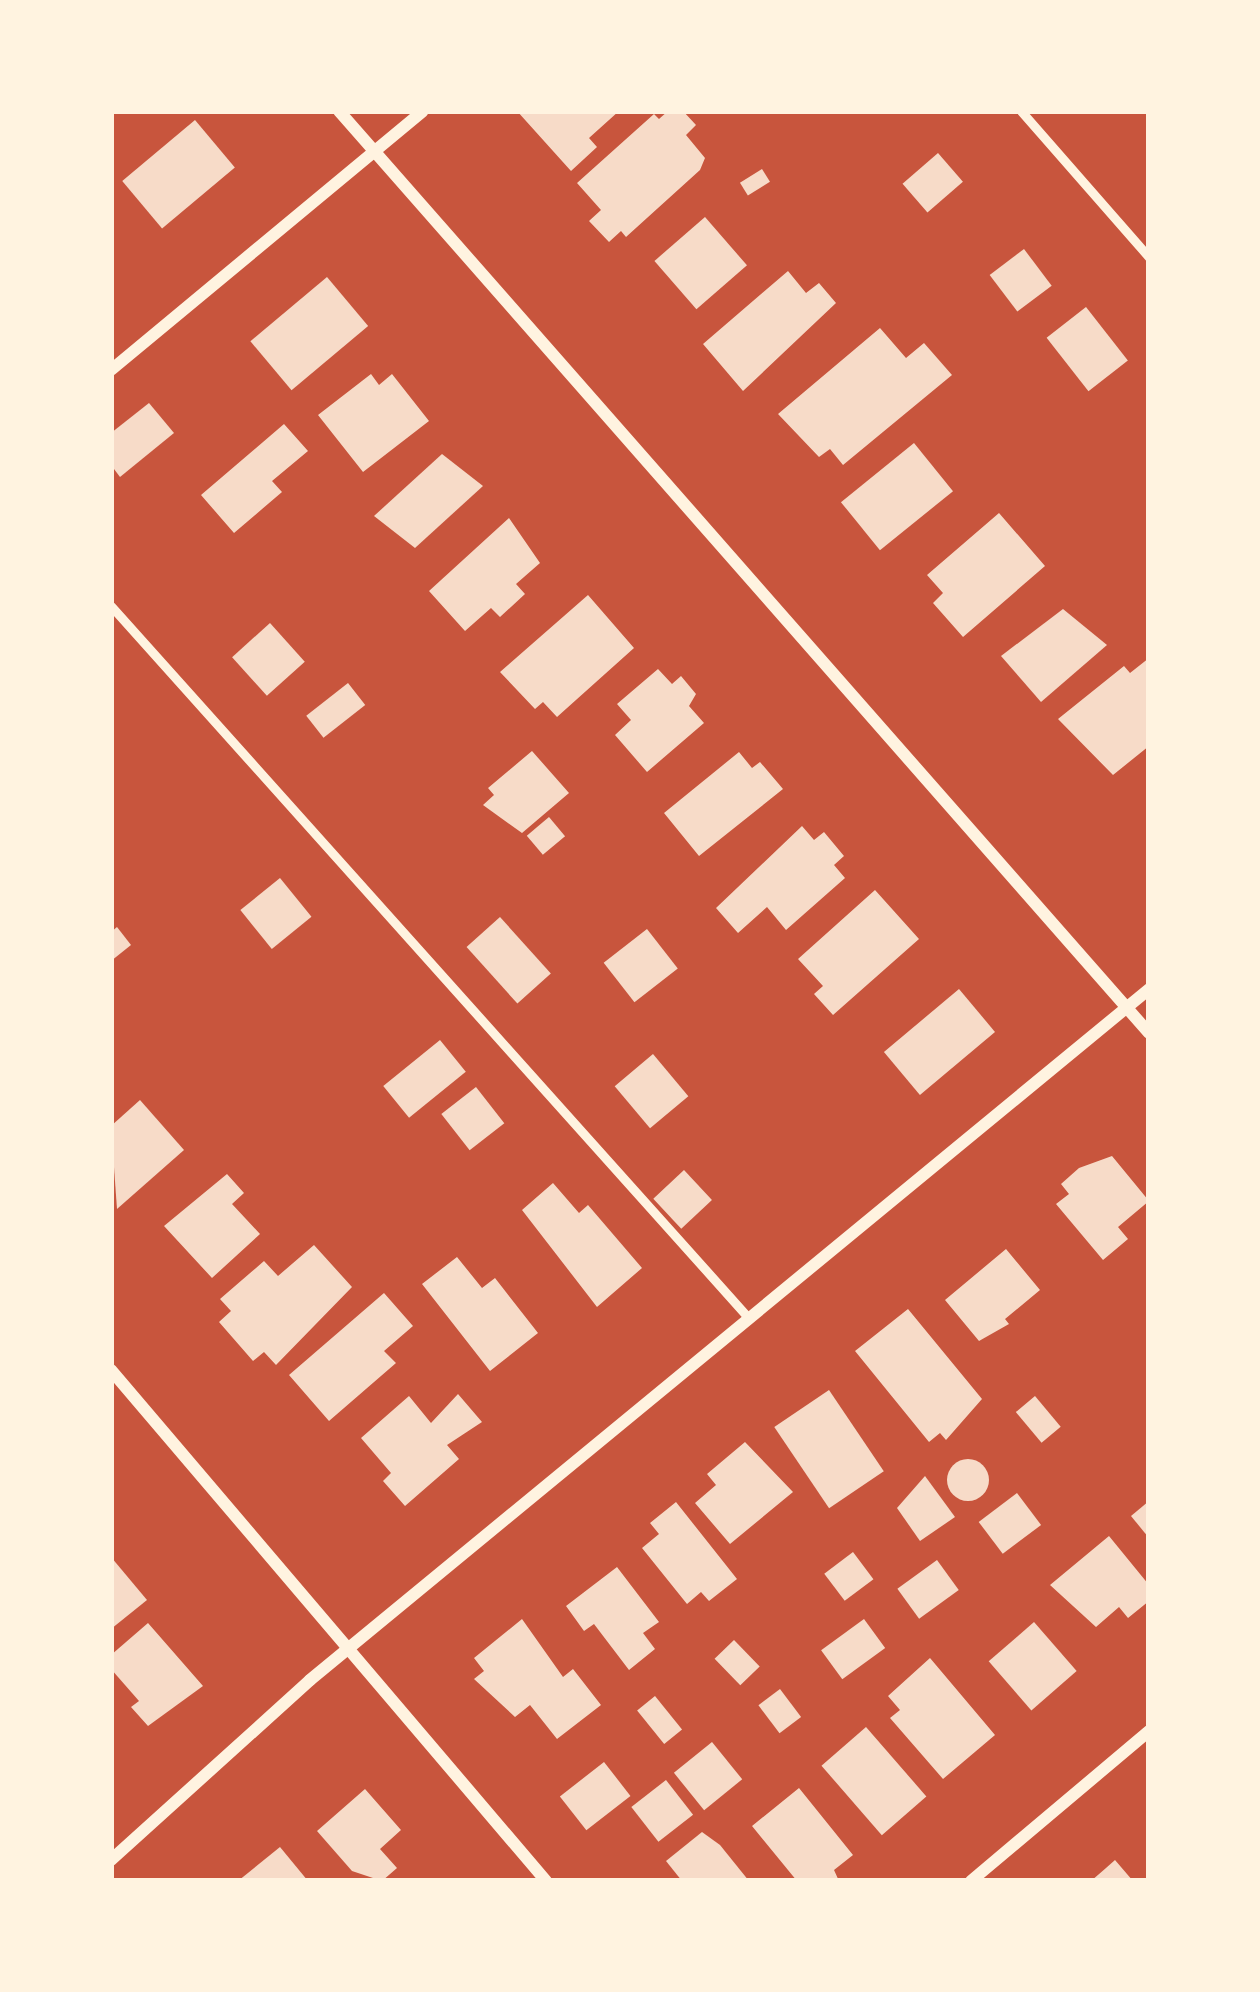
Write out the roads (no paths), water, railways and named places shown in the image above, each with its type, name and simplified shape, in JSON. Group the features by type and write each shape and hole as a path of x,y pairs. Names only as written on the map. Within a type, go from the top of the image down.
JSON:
{"street":[{"path":"339,111 1149,1033"},
{"path":"111,370 423,111"},
{"path":"111,1860 747,1316 1149,989"},
{"path":"111,1370 546,1881"},
{"path":"971,1881 1149,1731"}],"lane":[{"path":"1021,111 1149,257"},
{"path":"111,606 747,1316"}]}
